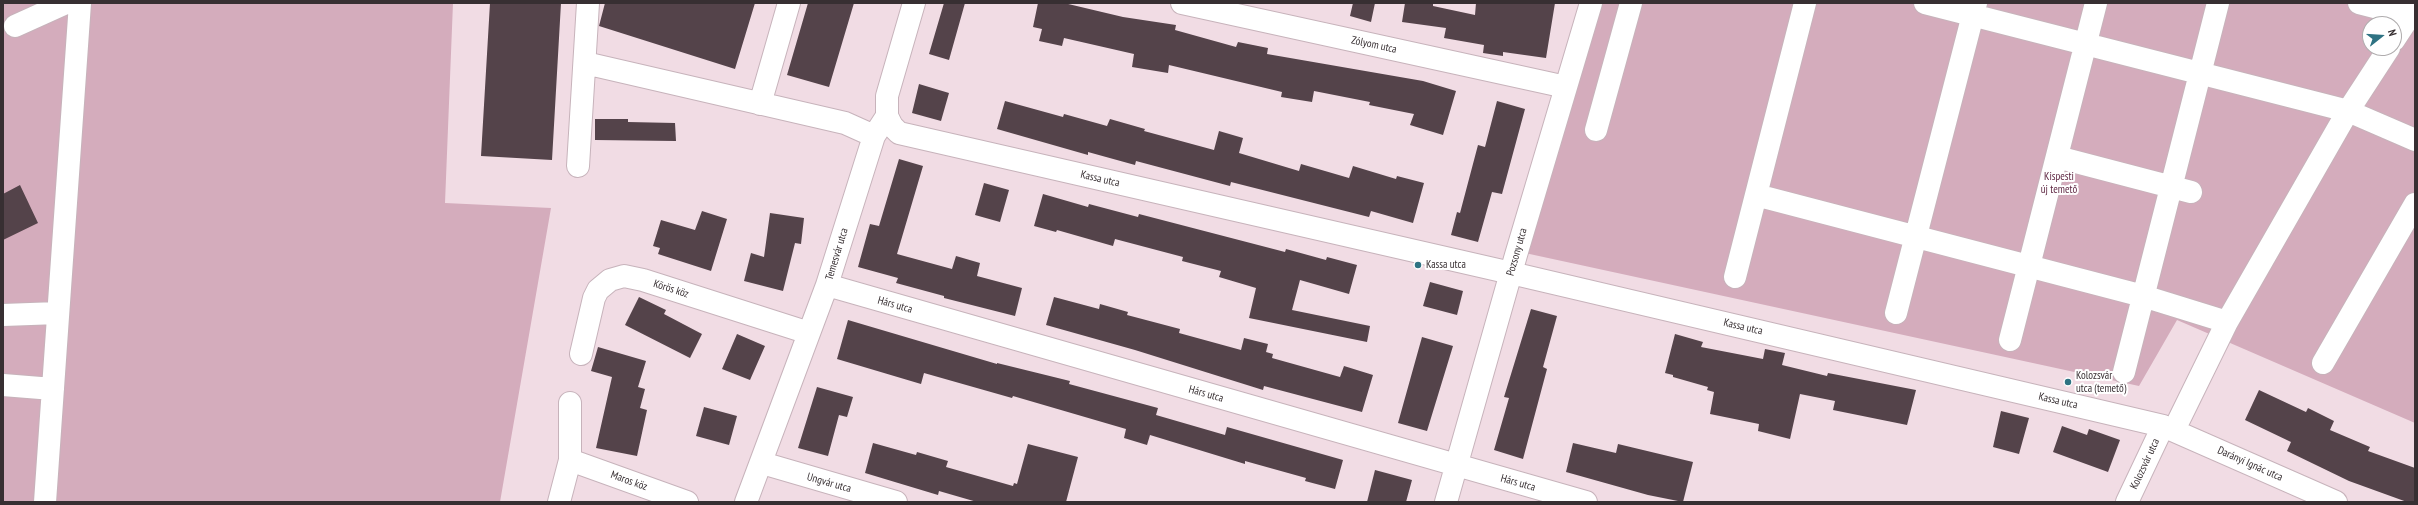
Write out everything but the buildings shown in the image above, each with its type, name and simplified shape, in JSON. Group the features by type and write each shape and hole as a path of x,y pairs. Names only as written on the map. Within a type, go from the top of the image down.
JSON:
{"street":[{"path":"15,26 66,3"},
{"path":"44,502 80,3"},
{"path":"578,166 588,3"},
{"path":"760,104 789,3"},
{"path":"887,116 887,96 914,3"},
{"name":"Zólyom utca","path":"1182,3 1566,87"},
{"name":"Pozsony utca","path":"1446,502 1511,273 1592,3"},
{"path":"1596,130 1631,3"},
{"path":"1735,277 1805,3"},
{"path":"1925,3 1974,9 2086,45 2348,111 2415,140"},
{"path":"2010,340 2096,3"},
{"path":"2124,372 2143,296 2181,189 2200,74 2218,3"},
{"path":"2359,3 2412,12 2402,28"},
{"path":"1896,313 1974,9"},
{"name":"Kolozsvár utca","path":"2128,502 2227,322 2348,111 2384,56"},
{"path":"585,63 845,123 874,136"},
{"name":"Temesvár utca","path":"746,502 762,463 827,285 874,136 887,116"},
{"name":"Kassa utca","path":"887,116 892,126 899,133 1511,273 2168,428"},
{"path":"2057,157 2181,189"},
{"path":"1756,195 2143,296 2227,322"},
{"path":"2323,363 2415,204"},
{"name":"Körös köz","path":"581,354 594,298 598,290 610,280 624,276 643,280 809,333"},
{"name":"Hárs utca","path":"827,285 1586,502"},
{"path":"3,315 58,313"},
{"path":"3,385 53,389"},
{"path":"559,502 570,460 570,403"},
{"name":"Darányi Ignác utca","path":"2168,428 2336,502"},
{"name":"Maros köz","path":"570,460 687,502"},
{"name":"Ungvár utca","path":"762,463 896,502"}],"green space":[{"path":"3,3 453,3 445,203 551,208 500,502 3,502"},
{"name":"Kispesti új temető","path":"1592,3 2415,3 2415,423 2177,320 2139,386 1525,253"}],"place":[{"name":"Kassa utca","path":"1418,265"},
{"name":"Kolozsvár utca (temető)","path":"2068,382"}]}
